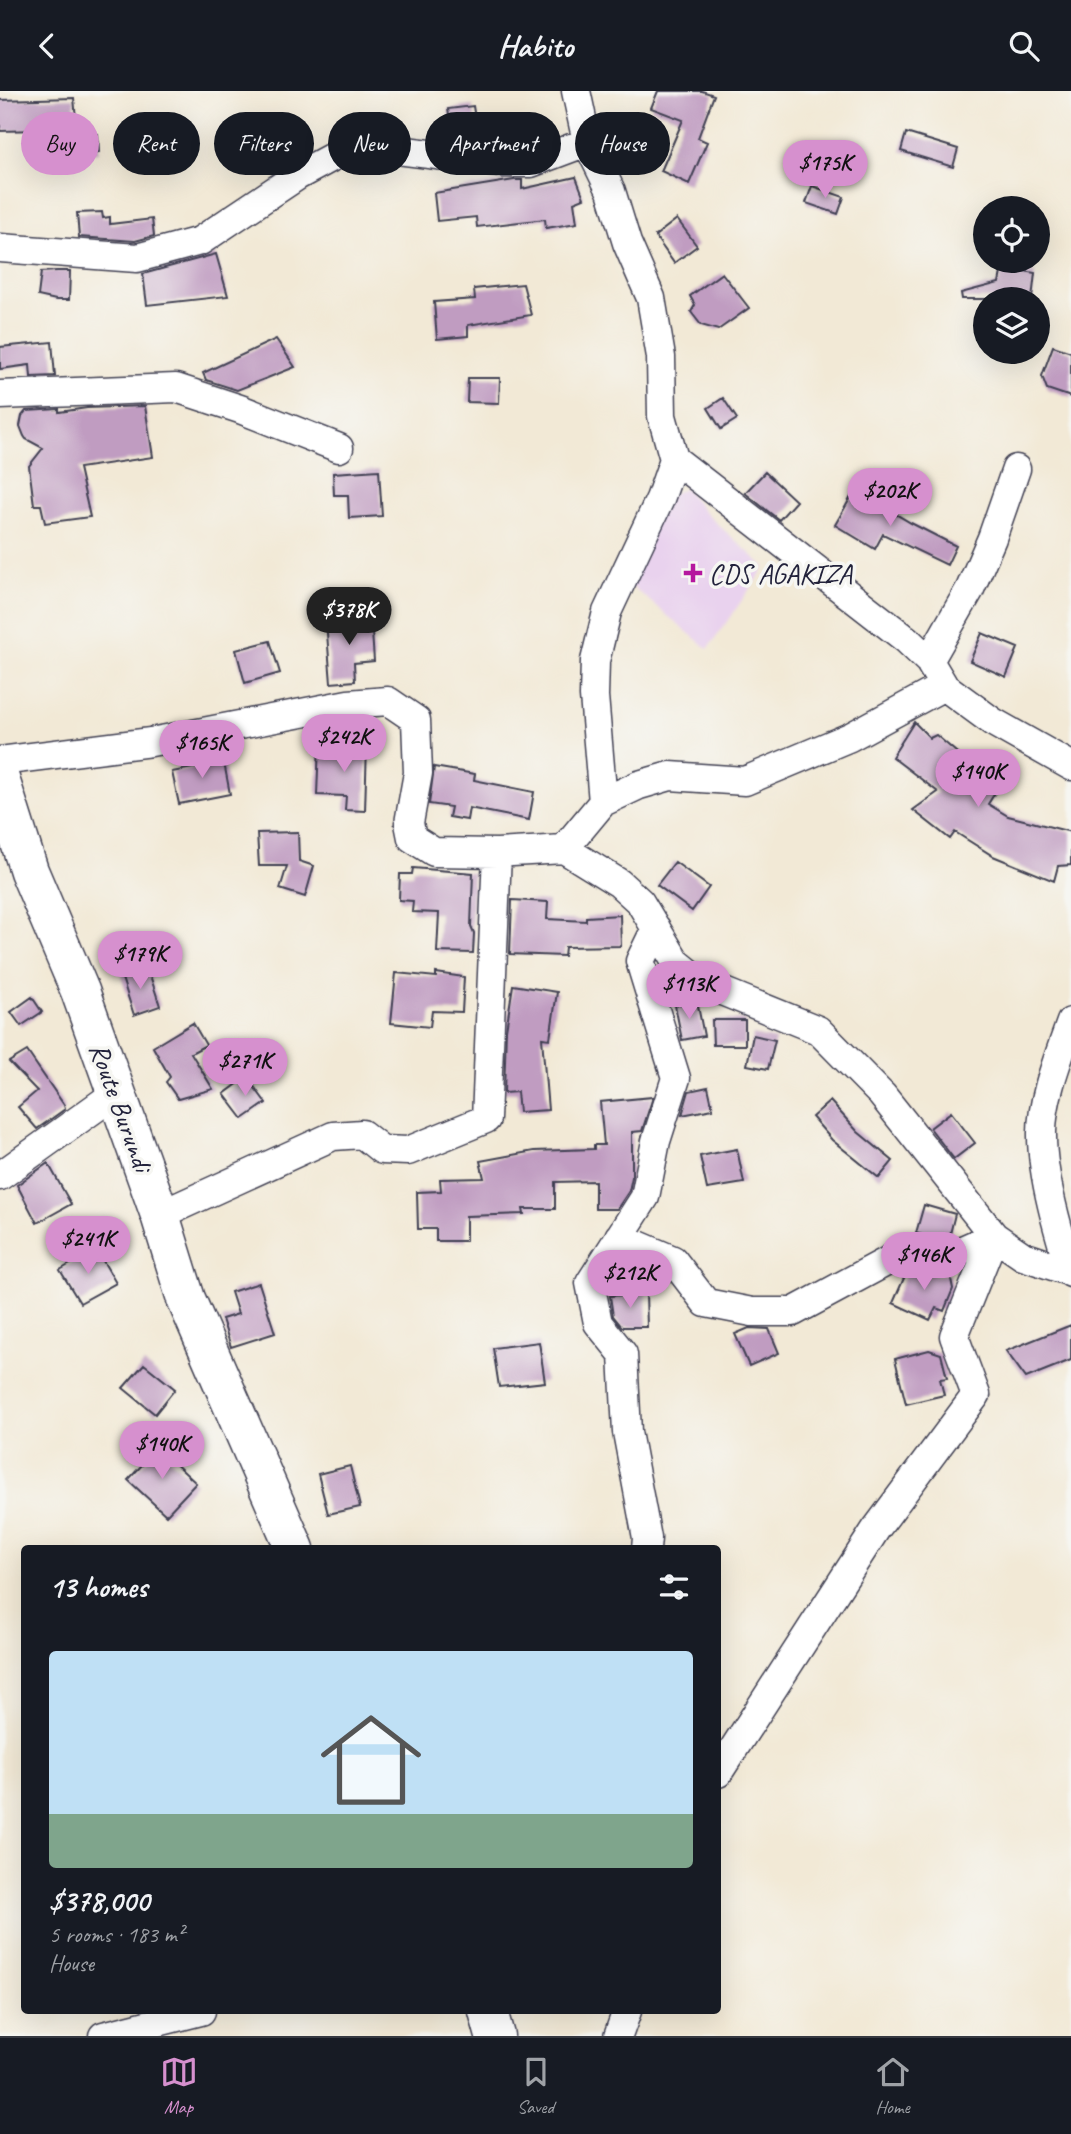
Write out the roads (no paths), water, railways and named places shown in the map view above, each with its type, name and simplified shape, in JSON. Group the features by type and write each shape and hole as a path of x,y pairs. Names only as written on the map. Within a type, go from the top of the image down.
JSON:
{"main road":[{"name":"Route Burundi","path":"0,779 29,871 80,991 160,1215 186,1299 293,1545"},
{"path":"489,2014 495,2036"}],"street":[{"path":"576,91 581,112"},
{"path":"0,248 137,258 200,241 297,176 349,148 390,149 500,163 531,163 575,146"},
{"path":"603,175 611,191 627,243 651,298 661,357 662,415 674,459 660,499 607,612 595,661 594,696 603,802"},
{"path":"0,395 176,388 240,409 339,449"},
{"path":"674,459 896,632 929,661 944,686 993,722 1071,766"},
{"path":"929,661 971,589 1016,469"},
{"path":"564,849 603,802 639,785 670,776 746,781 850,737 944,686"},
{"path":"0,761 151,741 348,704 388,701 416,720 418,773 409,823 412,838 434,852 497,853 564,849 619,883 640,902 676,962 702,983 818,1030 882,1095 994,1236 1023,1256 1071,1273"},
{"path":"160,1215 334,1136 362,1134 382,1150 408,1151 486,1119 497,853"},
{"path":"646,1545 627,1432 623,1354 598,1323 590,1283 645,1197 656,1141 676,1078 639,961 656,928"},
{"path":"1071,1022 1051,1080 1042,1136 1049,1186 1071,1273"},
{"path":"0,1176 116,1093"},
{"path":"619,1237 673,1260 706,1303 752,1312 793,1312 910,1249 942,1259 994,1236"},
{"path":"721,1768 876,1529 976,1395 954,1336 994,1236"},
{"path":"103,2036 189,2014"},
{"path":"618,2036 626,2014"}],"place":[{"name":"CDS AGAKIZA","path":"693,573"}]}
